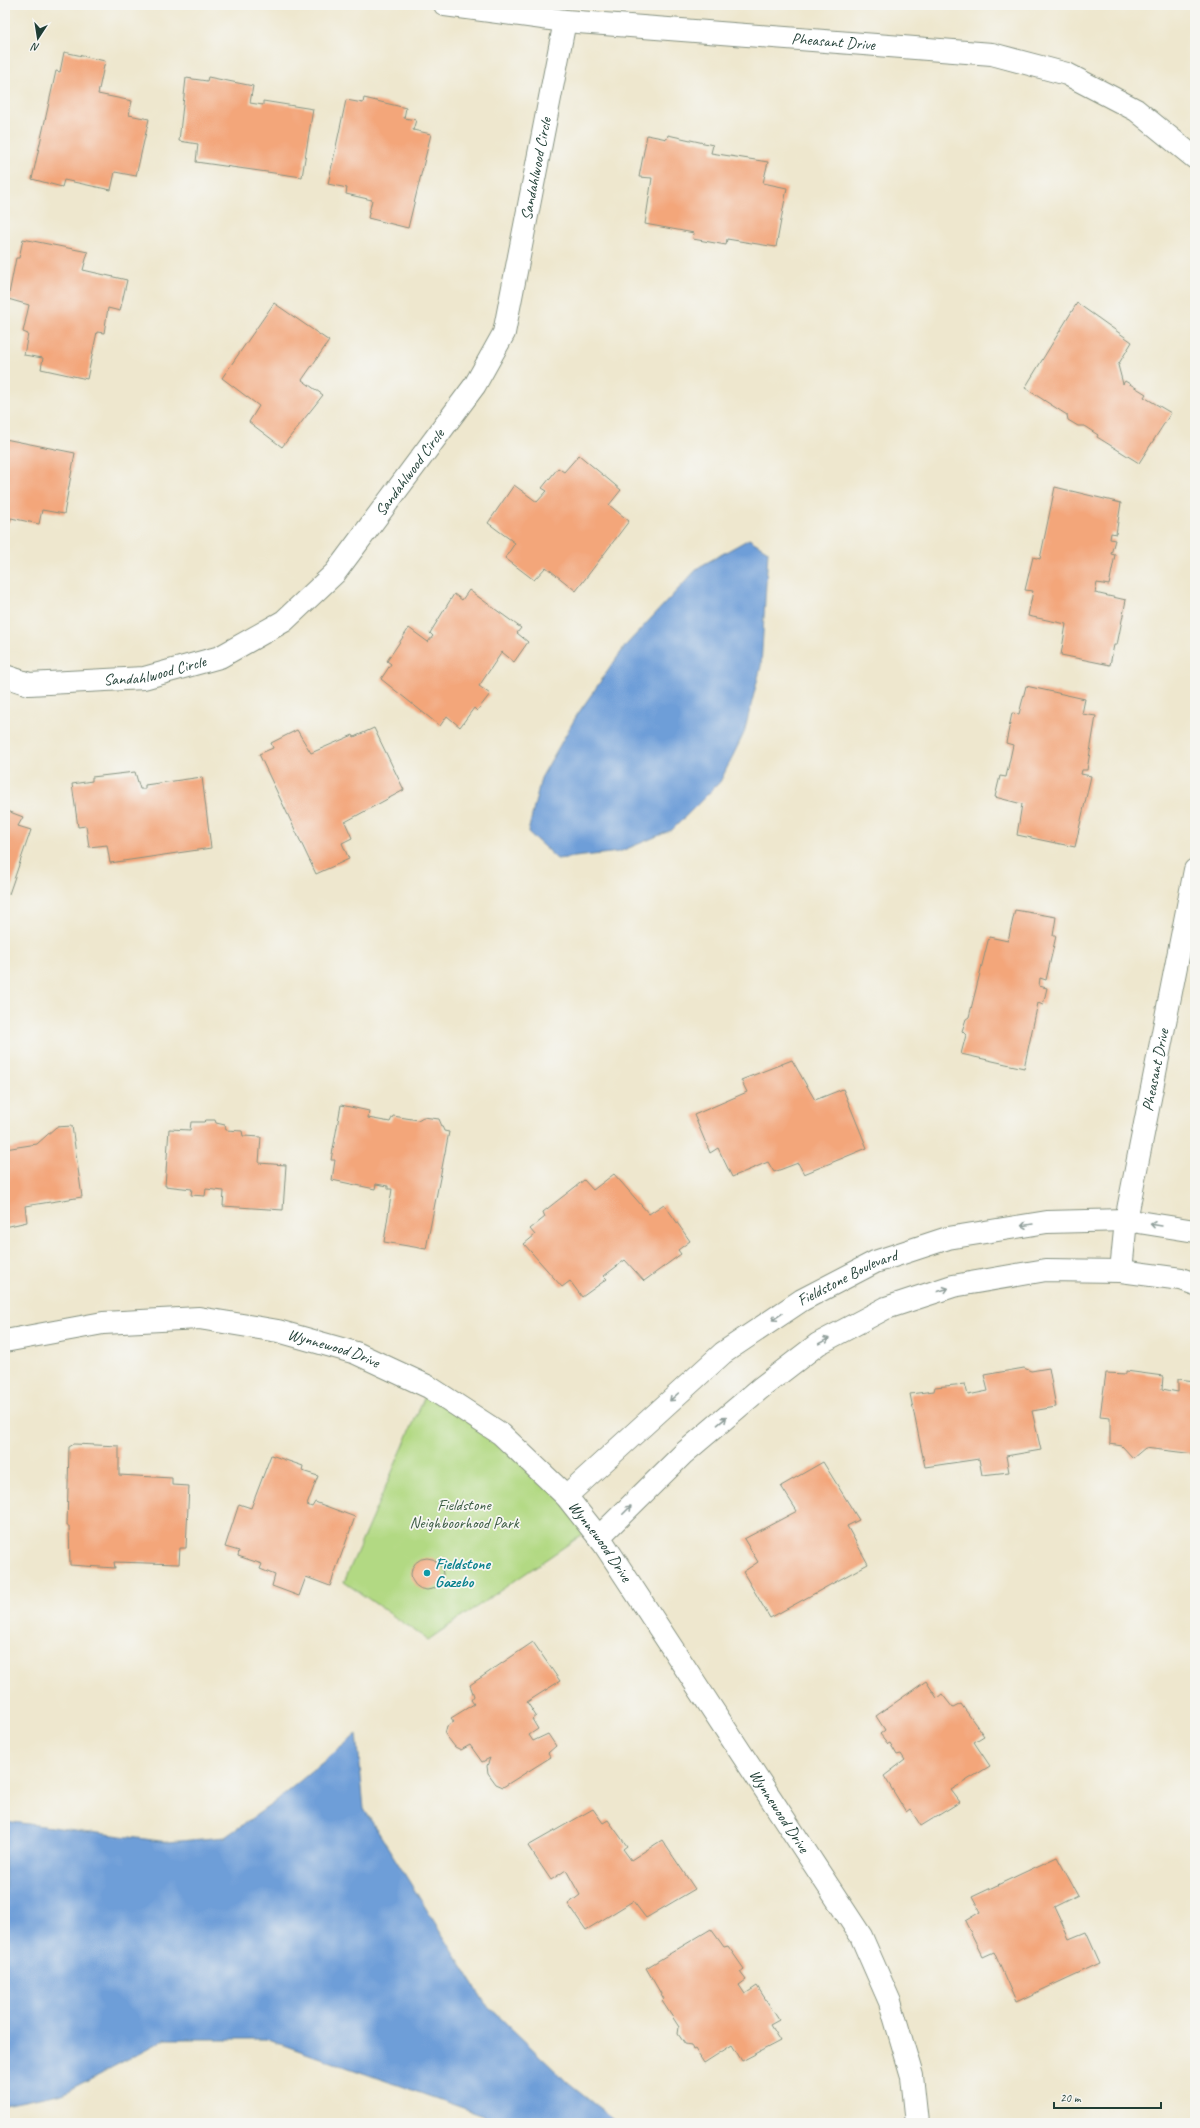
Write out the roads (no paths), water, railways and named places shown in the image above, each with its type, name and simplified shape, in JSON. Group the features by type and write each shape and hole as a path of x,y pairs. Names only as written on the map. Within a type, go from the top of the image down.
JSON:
{"street":[{"name":"Pheasant Drive","path":"445,5 565,21 992,54 1067,74 1136,110 1195,158"},
{"name":"Sandahlwood Circle","path":"5,676 29,684 144,678 220,657 284,621 335,573 475,385 504,333 565,21"},
{"name":"Pheasant Drive","path":"1121,1272 1126,1220 1195,870"},
{"name":"Fieldstone Boulevard","path":"566,1496 723,1353 802,1300 875,1262 948,1238 1047,1222 1126,1220 1195,1231"},
{"path":"599,1537 684,1453 762,1388 818,1344 886,1308 953,1286 1046,1270 1121,1272 1181,1279 1195,1284"},
{"name":"Wynnewood Drive","path":"5,1342 103,1323 199,1318 278,1331 356,1353 429,1387 501,1434 566,1496 599,1537 861,1936 890,2002 912,2076 917,2123"}],"water":[{"path":"749,539 768,551 761,666 744,733 720,782 672,830 619,852 557,859 528,832 541,778 577,715 626,645 699,567"},
{"path":"357,1734 364,1809 485,2003 569,2084 618,2123 495,2123 483,2115 266,2039 166,2039 63,2093 5,2105 5,1821 168,1842 225,1837 272,1804"}],"place":[{"name":"Fieldstone Gazebo","path":"427,1573"}],"park label":[{"name":"Fieldstone Neighboorhood Park","path":"464,1514"}]}
